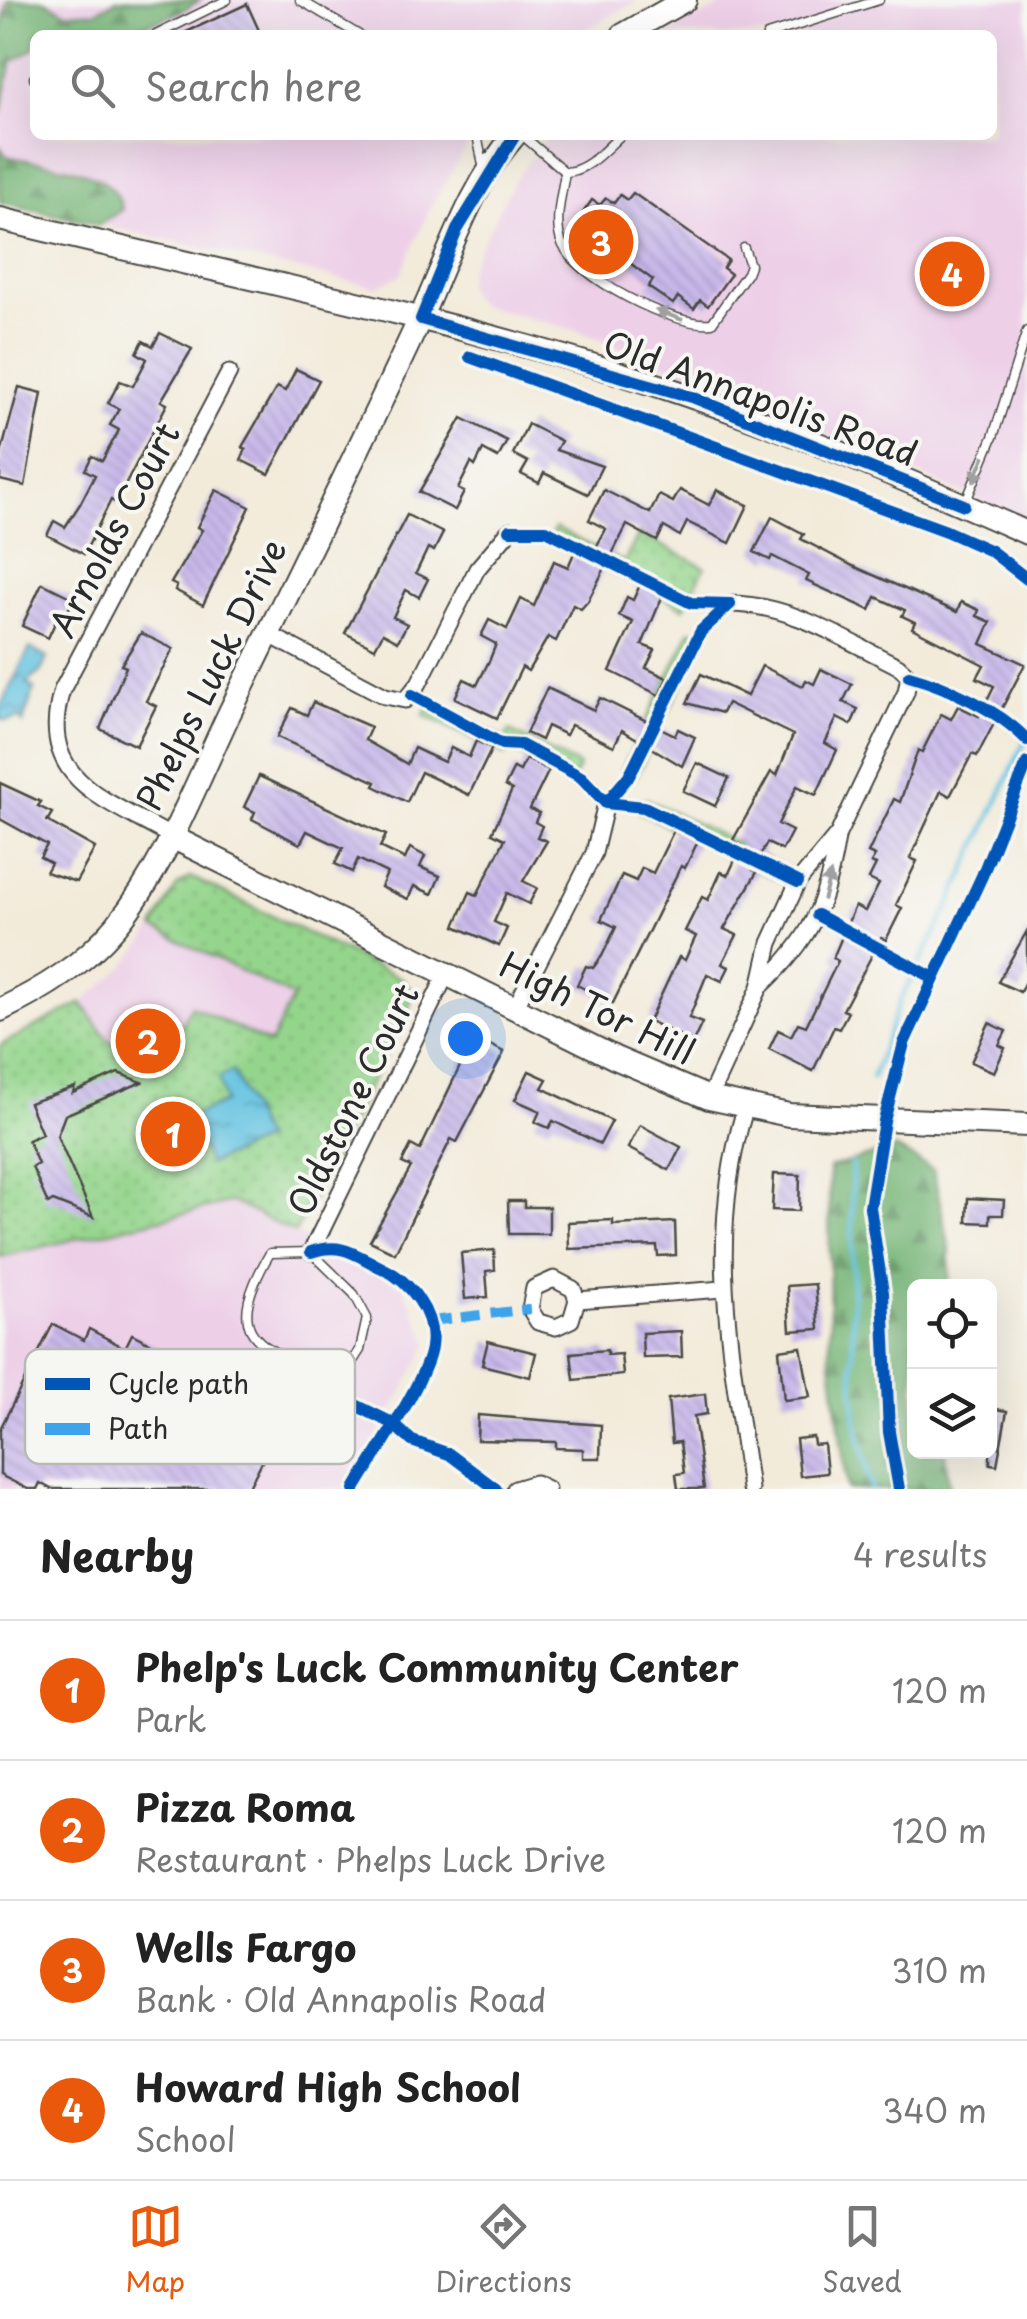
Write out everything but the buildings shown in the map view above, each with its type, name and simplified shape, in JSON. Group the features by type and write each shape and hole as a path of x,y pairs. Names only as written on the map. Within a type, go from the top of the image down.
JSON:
{"street":[{"path":"632,30 686,0"},
{"name":"Phelps Luck Drive","path":"0,1010 59,978 118,924 170,836 420,319 456,230 486,177 514,140"},
{"name":"Old Annapolis Road","path":"0,219 420,319 692,397 1027,533"},
{"name":"Arnolds Court","path":"170,836 89,792 62,759 55,720 62,690 229,373"},
{"path":"268,634 385,696 405,700 419,684 487,552 510,530"},
{"path":"709,1098 760,986 770,943 798,882 838,834 906,692 909,676 898,666 792,614 770,607 730,604"},
{"path":"516,1008 594,853 606,803"},
{"path":"760,986 796,954 817,914 828,892 838,834"},
{"name":"High Tor Hill","path":"170,836 615,1058 709,1098 745,1109 839,1120 1027,1126"},
{"name":"Oldstone Court","path":"311,1252 446,974"},
{"path":"745,1109 725,1187 723,1290 750,1489"},
{"path":"577,1300 723,1290"},
{"path":"515,1489 535,1483 546,1489"}],"lane":[{"path":"166,30 226,0"},
{"path":"300,0 351,30"},
{"path":"783,30 879,0"},
{"path":"478,140 486,177"},
{"path":"524,140 565,172 576,172 590,163 615,140"},
{"path":"565,172 557,227 563,246 632,300 654,310 686,322 712,323 747,273 750,264 744,248"},
{"path":"964,505 993,437 1027,331"},
{"path":"268,1349 248,1328 245,1302 270,1253 311,1252 354,1294 367,1318 355,1358"}],"shaded area":[{"path":"0,0 639,0 585,30 30,30 30,140 471,140 430,207 401,275 375,287 0,202"},
{"path":"734,0 1027,0 1027,521 677,369 578,331 483,306 472,298 466,284 470,267 515,179 545,140 997,140 997,30 673,30"},
{"path":"154,928 293,997 269,1045 160,1067 107,1040 82,1003 125,966"},
{"path":"232,1202 403,1287 429,1344 348,1489 0,1489 0,1257"}],"green space":[{"path":"8,0 45,0 65,12 94,12 117,0 200,0 162,19 120,30 30,30 30,51 12,62 0,115 0,37"},
{"path":"0,147 6,156 58,165 92,176 117,195 122,210 98,225 0,202"},
{"path":"555,528 624,562 639,534 705,567 684,608 549,541"},
{"path":"691,630 705,637 636,777 622,770"},
{"path":"431,702 505,739 510,731 579,766 572,781 509,749 505,755 424,715"},
{"path":"645,798 789,869 782,882 638,811"},
{"path":"191,877 403,979 412,991 410,1005 295,1233 232,1202 0,1257 0,1045 82,1003 108,1040 160,1066 191,1006 270,1044 293,997 154,928 177,886"},
{"path":"896,1148 933,1170 950,1250 949,1279 907,1279 907,1459 946,1459 949,1489 847,1489 830,1355 829,1168"}],"water":[{"path":"30,648 47,658 41,671 27,683 34,689 23,723 20,718 6,721 0,718 0,707"},
{"path":"233,1071 264,1140 209,1164 188,1118 225,1102 219,1078"}],"waterway":[{"path":"872,1078 900,1001 948,909 1027,736"},
{"path":"852,1163 853,1379 856,1421 871,1489"}],"marked path":[{"path":"431,1321 530,1309"}],"cycle path":[{"path":"512,140 457,230 421,319 692,397 964,505"},
{"path":"470,357 946,531 991,551 1027,579"},
{"path":"510,530 546,530 691,603 730,604"},
{"path":"606,803 629,776 701,631 730,604"},
{"path":"909,676 972,701 1027,740"},
{"path":"412,695 502,744 521,745 581,777 606,803 644,807 798,882"},
{"path":"899,1489 889,1432 883,1293 870,1207 884,1121 904,1043 982,876 1027,763"},
{"path":"817,915 932,977"},
{"path":"311,1252 331,1248 348,1251 392,1274 419,1300 429,1323 428,1360 399,1418 355,1489"},
{"path":"355,1405 392,1423 412,1441 449,1454 496,1489"}],"place":[{"name":"Wells Fargo","path":"601,242"},
{"name":"Howard High School","path":"952,274"},
{"name":"Pizza Roma","path":"148,1041"},
{"name":"Phelp's Luck Community Center","path":"173,1134"}]}
